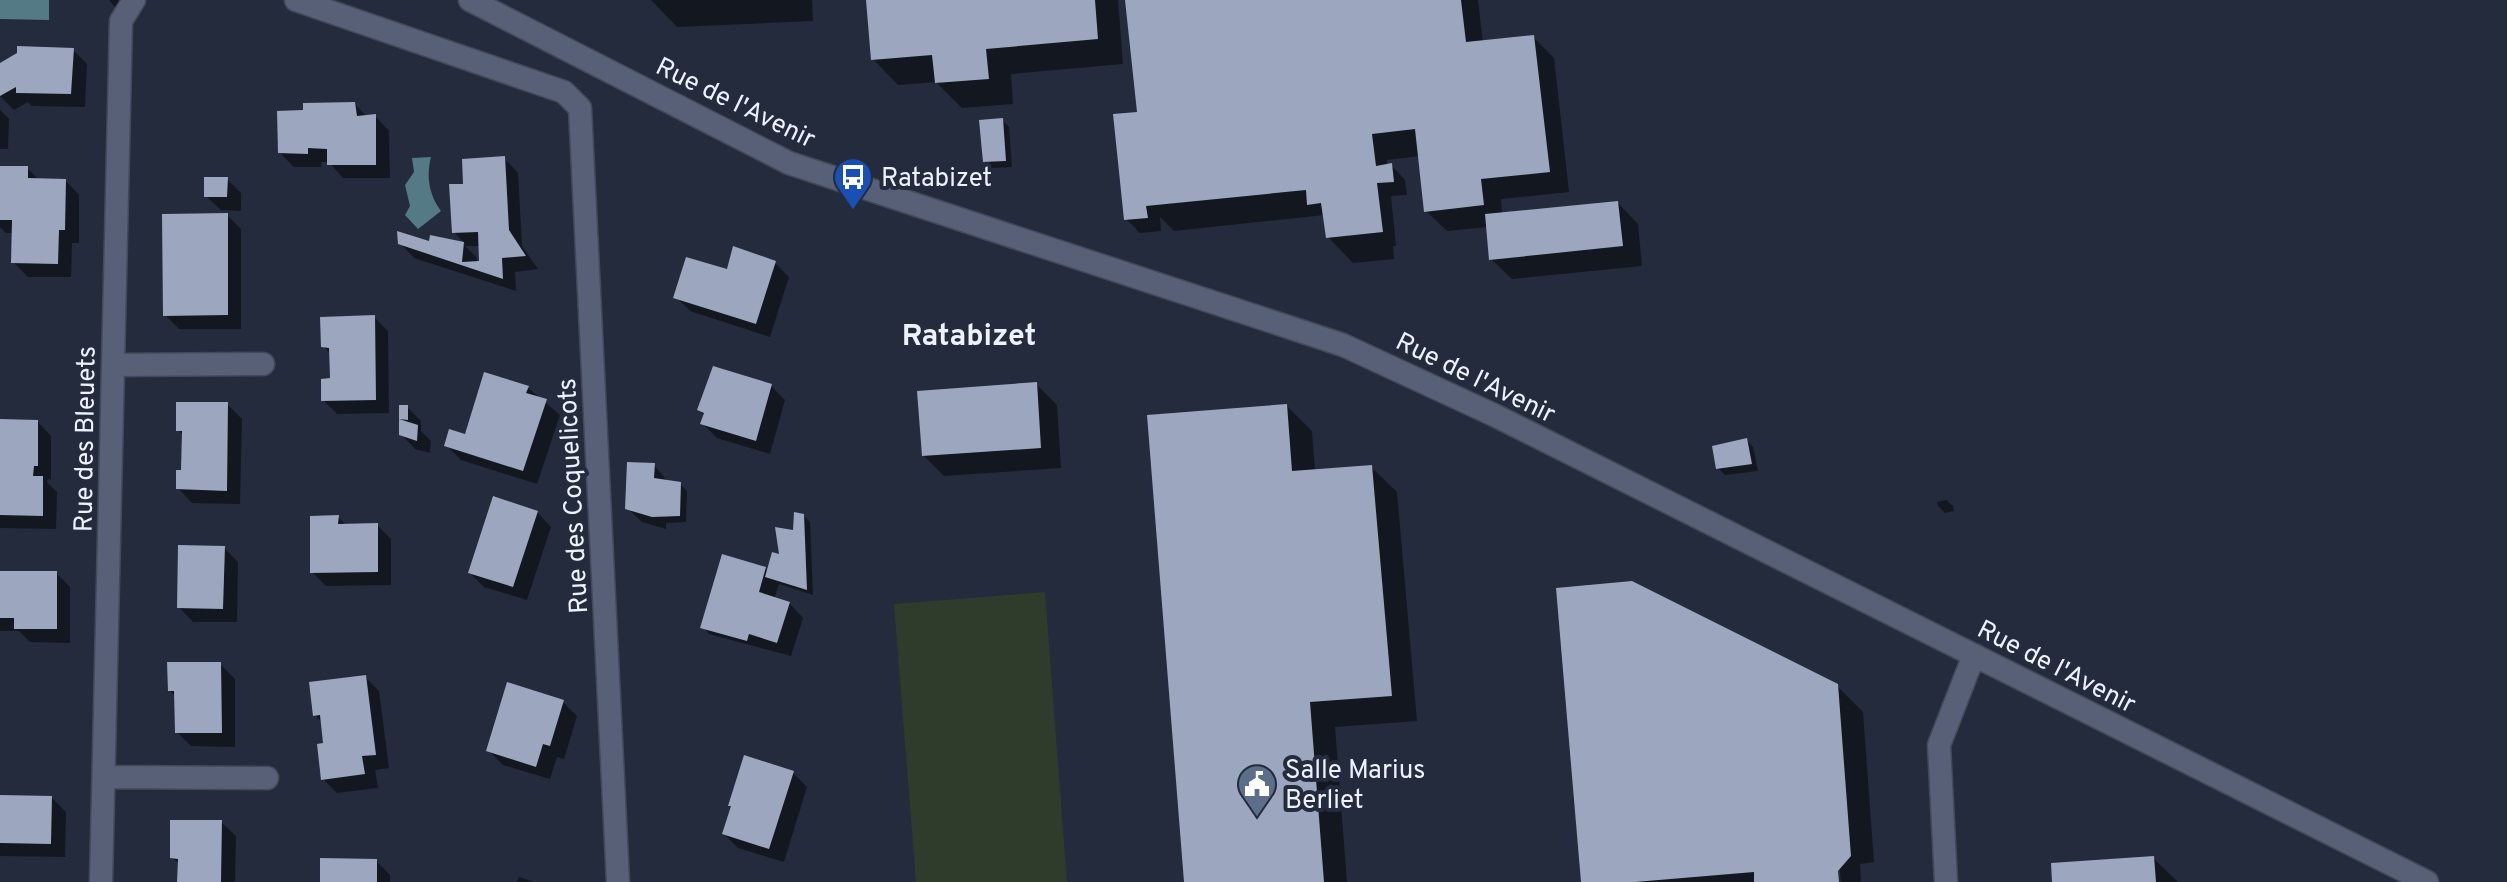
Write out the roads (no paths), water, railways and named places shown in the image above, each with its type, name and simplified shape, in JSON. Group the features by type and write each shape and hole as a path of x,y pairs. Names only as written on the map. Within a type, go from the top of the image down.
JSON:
{"street":[{"name":"Rue des Bleuets","path":"101,882 121,21 134,0"},
{"name":"Rue des Coquelicots","path":"296,0 564,92 580,108 618,882"},
{"name":"Rue de l'Avenir","path":"470,0 789,163 1343,345 1494,415 2427,882"},
{"path":"114,365 263,364"},
{"path":"1946,882 1939,745 1974,655"},
{"path":"104,777 267,778"}],"place":[{"name":"Ratabizet","path":"853,211"},
{"name":"Salle Marius Berliet","path":"1257,818"}],"district":[{"name":"Ratabizet","path":"969,335"}]}
